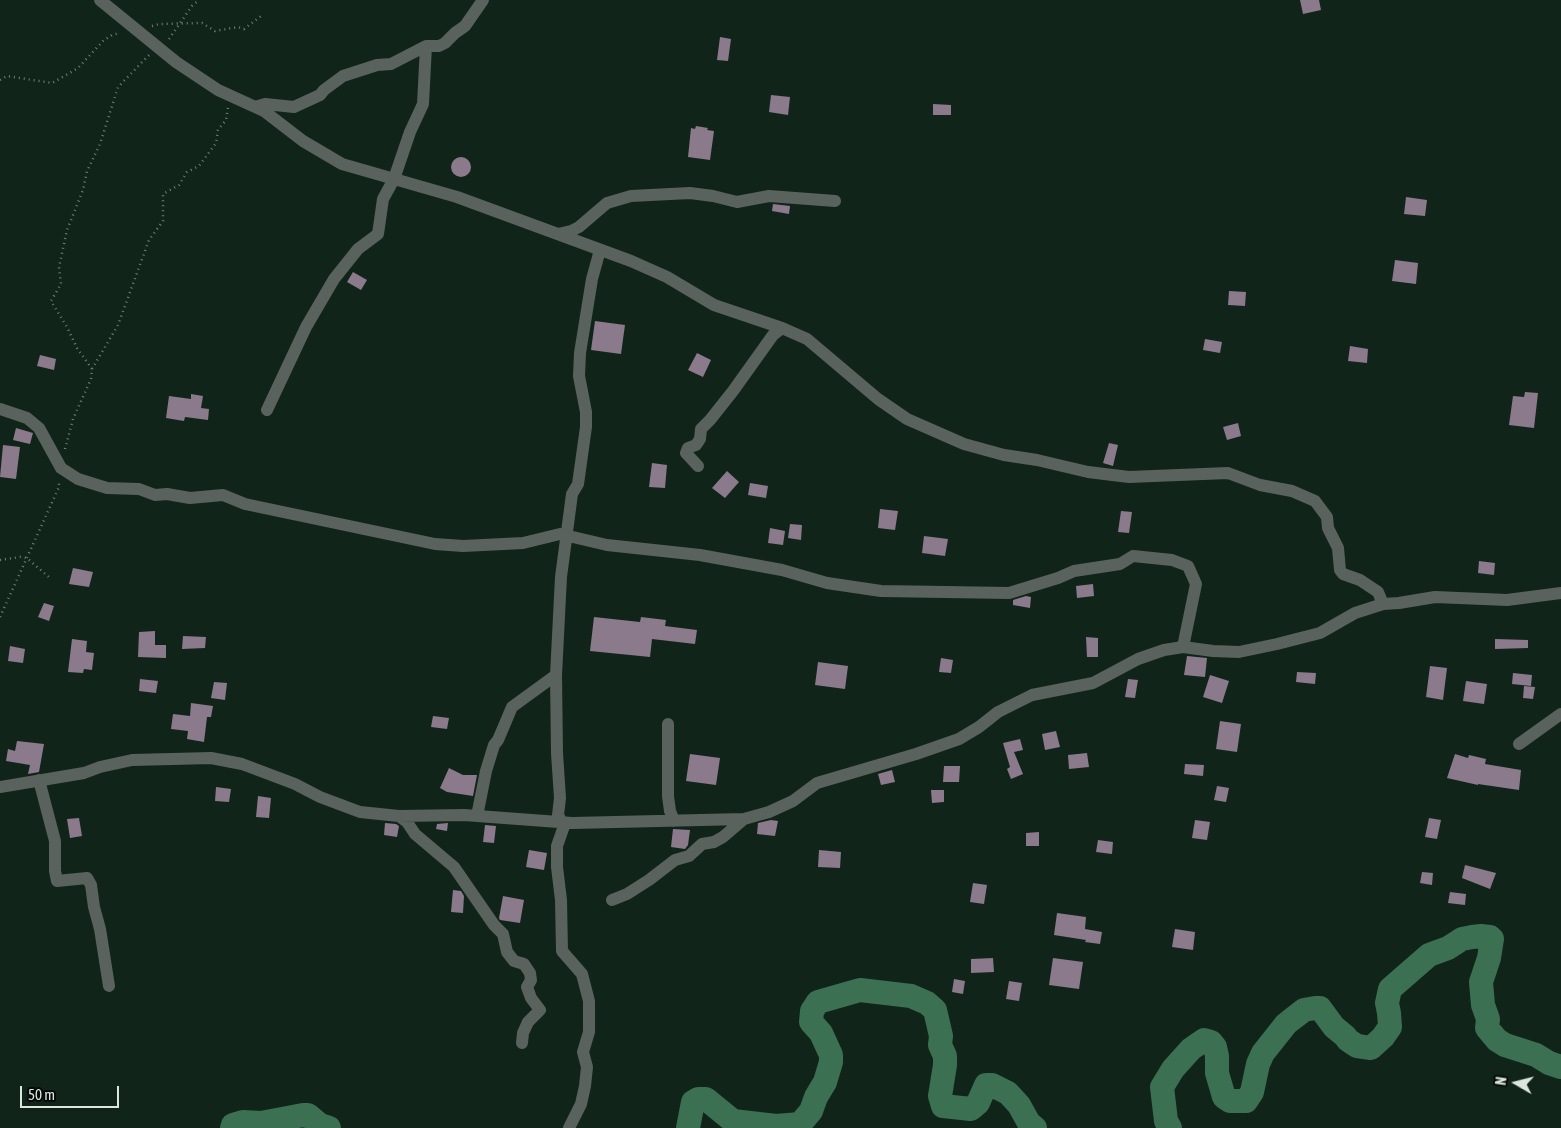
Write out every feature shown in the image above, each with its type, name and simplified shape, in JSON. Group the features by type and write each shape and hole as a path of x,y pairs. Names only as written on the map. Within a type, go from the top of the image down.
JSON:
{"street":[{"path":"100,0 176,62 218,90 264,111 303,141 342,164 457,197 558,234 667,277 714,304 807,339 878,399 907,419 964,444 1004,455 1037,460 1088,472 1129,477 1228,473 1260,485 1292,491 1314,501 1327,517 1328,528 1338,548 1340,570 1343,574 1360,580 1378,592 1383,604"},
{"path":"255,107 265,104 294,107 320,95 343,76 378,65 391,64 426,46 439,46 465,26 483,0"},
{"path":"267,410 306,327 334,279 358,249 378,234 383,198 394,179 410,132 423,104 426,46"},
{"path":"558,234 579,227 608,203 631,196 690,193 737,202 769,196 835,201"},
{"path":"568,1128 581,1104 585,1086 586,1067 583,1052 589,1032 590,1001 582,974 562,951 557,846 564,826 557,809 560,798 557,753 556,675 561,577 572,494 578,484 586,427 586,412 579,376 580,353 592,279 600,250"},
{"path":"698,466 686,453 688,448 696,445 700,439 700,429 710,420 733,391 773,335 782,328"},
{"path":"0,409 27,418 39,428 61,468 78,479 107,488 138,490 155,495 167,494 190,498 222,495 245,504 436,544 463,546 523,543 548,536 568,535 607,545 710,556 782,570 827,583 881,591 1009,593 1058,578 1074,570 1120,564 1134,556 1172,560 1188,566 1196,584 1183,647"},
{"path":"0,787 84,773 100,767 132,760 210,758 242,764 360,812 399,816 476,816 572,824 744,819 769,812 793,801 817,783 916,754 959,739 979,727 998,712 1032,695 1093,684 1138,659 1164,650 1183,647 1239,652 1320,633 1355,613 1383,604 1435,597 1507,600 1561,593"},
{"path":"476,816 494,745 512,707 556,675"},
{"path":"1519,744 1561,714"},
{"path":"668,724 668,796 670,811 674,821"},
{"path":"39,780 55,841 55,871 57,880 61,882 87,878 91,885 109,986"},
{"path":"399,816 407,822 415,834 454,867 502,934 507,952 514,960 524,964 530,973 531,980 527,987 531,998 540,1010 528,1022 523,1033 522,1043"},
{"path":"612,900 627,894 650,880 675,860 689,856 702,844 714,842 723,837 744,819"}],"path":[{"path":"92,369 77,348 51,301 61,284 59,267 68,230 87,171 100,144 118,87 157,46 169,39 192,6 199,0"},
{"path":"0,80 7,76 52,82 78,68 103,41 112,35 159,24 202,23 215,31 238,27 244,29 261,16"},
{"path":"0,617 58,487 73,419 91,379 92,369 118,325 148,240 163,221 163,194 179,185 187,172 199,166 216,143 218,130 226,120 230,95"},
{"path":"0,560 20,557 27,558 51,579"}],"building":[{"path":"1300,0 1319,0 1321,10 1303,14"},
{"path":"720,37 731,39 728,61 717,60"},
{"path":"771,95 790,97 788,115 769,112"},
{"path":"933,104 951,105 951,115 933,115"},
{"path":"696,126 714,131 710,160 688,157 691,128 695,129"},
{"path":"461,157 468,160 471,167 468,174 461,177 454,174 451,167 454,160"},
{"path":"1406,197 1427,200 1425,216 1404,214"},
{"path":"773,204 790,206 789,214 772,211"},
{"path":"1395,260 1418,263 1416,284 1392,281"},
{"path":"353,272 367,280 361,290 347,282"},
{"path":"1229,291 1246,292 1245,306 1228,305"},
{"path":"595,321 625,325 621,354 591,350"},
{"path":"1205,339 1222,342 1220,353 1203,350"},
{"path":"1350,346 1368,349 1367,363 1348,361"},
{"path":"697,353 711,360 703,377 688,370"},
{"path":"40,355 56,359 54,370 37,366"},
{"path":"1525,392 1538,393 1534,428 1509,425 1513,396 1524,397"},
{"path":"191,394 203,396 201,408 209,409 208,420 185,417 184,421 166,418 169,396 191,399"},
{"path":"1238,423 1241,436 1227,440 1223,427"},
{"path":"16,428 33,433 30,444 13,440"},
{"path":"1109,443 1118,445 1113,466 1103,463"},
{"path":"3,445 20,447 16,479 0,477"},
{"path":"652,463 667,465 665,488 649,487"},
{"path":"727,471 739,482 725,498 712,488"},
{"path":"750,483 768,486 766,498 748,495"},
{"path":"880,509 898,511 895,530 878,528"},
{"path":"1121,511 1132,512 1129,533 1118,532"},
{"path":"790,524 802,525 801,540 788,538"},
{"path":"770,528 785,531 783,545 768,543"},
{"path":"924,536 948,539 945,556 922,553"},
{"path":"1479,561 1495,563 1494,575 1478,573"},
{"path":"73,568 93,572 89,587 69,584"},
{"path":"1093,584 1094,596 1077,598 1076,586"},
{"path":"1026,596 1031,597 1030,608 1013,605 1013,600"},
{"path":"44,603 54,606 49,621 38,617"},
{"path":"594,617 640,622 641,617 666,620 665,626 697,630 695,644 652,639 650,657 590,651"},
{"path":"155,631 155,645 166,645 166,658 138,657 139,632"},
{"path":"183,636 206,637 205,648 182,649"},
{"path":"1086,637 1098,638 1098,657 1087,657"},
{"path":"72,639 87,641 86,652 94,653 92,670 84,669 83,673 68,672"},
{"path":"1495,639 1528,640 1528,648 1495,649"},
{"path":"10,646 25,649 23,663 8,661"},
{"path":"1187,656 1207,658 1205,677 1184,675"},
{"path":"941,658 953,660 951,673 939,672"},
{"path":"818,662 848,666 845,689 815,685"},
{"path":"1430,666 1447,668 1443,700 1426,697"},
{"path":"1297,672 1316,673 1315,684 1296,682"},
{"path":"1513,673 1532,675 1531,686 1512,684"},
{"path":"1210,675 1229,681 1222,703 1203,697"},
{"path":"140,679 158,681 156,693 139,691"},
{"path":"1128,679 1138,680 1135,698 1125,697"},
{"path":"1466,681 1487,684 1484,704 1463,701"},
{"path":"214,682 227,683 225,700 211,698"},
{"path":"1524,686 1535,687 1533,699 1523,698"},
{"path":"191,703 213,706 211,717 207,717 204,742 187,739 188,731 171,729 173,714 190,716"},
{"path":"433,716 449,718 447,729 431,727"},
{"path":"1220,721 1241,724 1237,752 1216,749"},
{"path":"1056,731 1060,747 1045,750 1042,734"},
{"path":"1020,739 1023,750 1014,752 1023,774 1011,779 1007,769 1010,767 1003,743"},
{"path":"17,741 44,744 39,772 28,774 30,765 6,761 8,749 15,751"},
{"path":"1087,753 1089,767 1069,769 1068,755"},
{"path":"690,754 720,758 716,785 686,781"},
{"path":"1455,754 1468,758 1469,755 1486,759 1485,764 1521,770 1519,790 1478,785 1447,778"},
{"path":"1185,764 1204,765 1203,776 1184,774"},
{"path":"944,766 960,766 959,782 943,782"},
{"path":"449,768 463,775 477,775 473,796 447,792 440,788"},
{"path":"892,770 895,782 881,785 878,774"},
{"path":"1217,786 1229,788 1226,802 1214,800"},
{"path":"216,787 231,789 229,802 215,801"},
{"path":"931,790 944,790 944,802 932,803"},
{"path":"258,796 271,798 269,818 256,817"},
{"path":"79,818 82,836 70,838 67,819"},
{"path":"1429,818 1441,820 1437,839 1425,837"},
{"path":"771,820 778,821 775,836 757,834 758,823"},
{"path":"1195,820 1210,822 1207,840 1192,838"},
{"path":"385,823 399,826 397,837 384,835"},
{"path":"448,823 447,831 436,829 437,824"},
{"path":"485,825 496,826 494,843 483,842"},
{"path":"673,829 690,830 688,845 685,849 671,847"},
{"path":"1039,832 1039,846 1026,846 1026,833"},
{"path":"1098,840 1113,842 1112,854 1096,852"},
{"path":"529,850 547,853 544,870 526,867"},
{"path":"819,850 841,852 840,868 818,867"},
{"path":"1465,865 1496,873 1490,889 1462,878"},
{"path":"1422,872 1433,873 1432,885 1420,883"},
{"path":"973,883 987,885 984,904 970,902"},
{"path":"453,890 461,891 464,896 463,913 451,912"},
{"path":"1450,892 1466,894 1465,905 1448,903"},
{"path":"503,896 524,900 520,923 500,920"},
{"path":"1057,913 1086,917 1085,929 1102,932 1100,944 1054,935"},
{"path":"1175,929 1195,932 1193,950 1172,947"},
{"path":"993,958 994,972 971,973 971,959"},
{"path":"1053,958 1083,962 1079,989 1049,985"},
{"path":"954,979 965,981 963,994 952,992"},
{"path":"1009,981 1022,983 1019,1001 1006,999"}],"waterway":[{"path":"1170,1128 1166,1121 1162,1087 1173,1069 1191,1049 1204,1040 1211,1042 1215,1047 1217,1073 1224,1097 1230,1101 1246,1101 1252,1092 1258,1064 1263,1053 1286,1024 1304,1010 1320,1008 1334,1027 1348,1040 1357,1046 1371,1048 1383,1037 1390,1027 1387,1003 1390,989 1429,955 1448,948 1462,939 1472,937 1481,936 1492,939 1489,958 1481,982 1483,1005 1488,1019 1487,1028 1497,1040 1505,1045 1536,1055 1549,1063 1561,1067"},
{"path":"688,1128 693,1102 698,1099 706,1099 733,1121 776,1126 800,1124 811,1111 816,1097 825,1082 831,1062 831,1055 821,1033 811,1022 812,1011 818,1002 860,990 911,996 927,1003 935,1010 941,1036 940,1045 945,1056 940,1096 943,1106 971,1109 978,1103 986,1085 992,1085 1008,1093 1019,1105 1029,1123 1035,1128"},
{"path":"232,1128 233,1125 243,1122 261,1123 303,1115 308,1115 320,1125 329,1128"}]}
